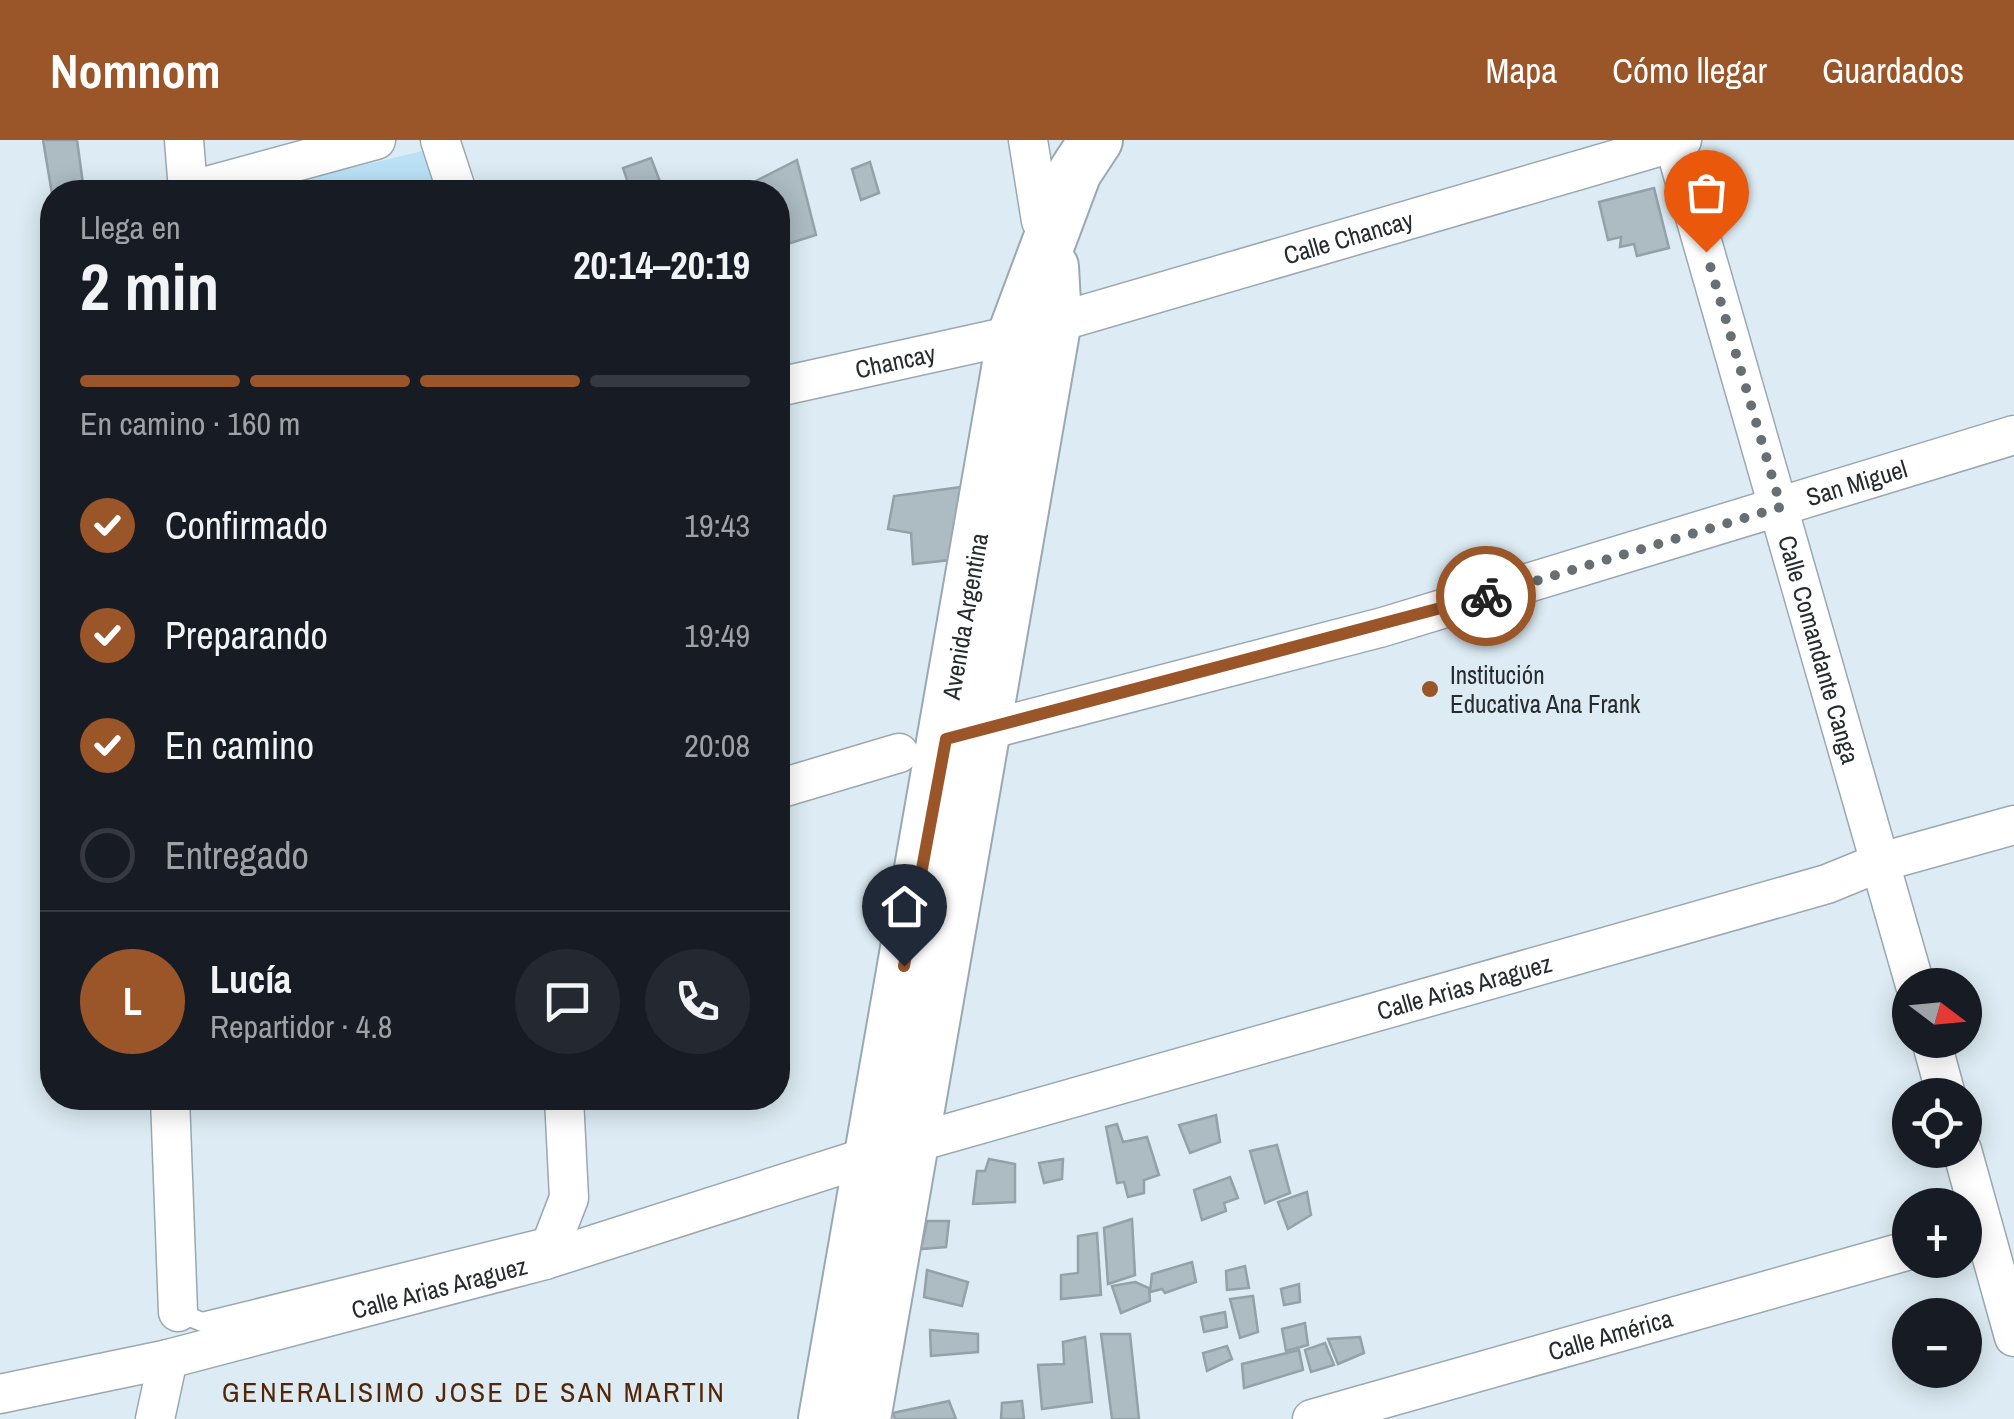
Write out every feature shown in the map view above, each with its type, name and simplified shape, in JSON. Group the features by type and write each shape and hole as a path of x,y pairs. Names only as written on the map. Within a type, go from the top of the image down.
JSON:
{"street":[{"path":"184,140 186,180"},
{"path":"227,180 376,140"},
{"path":"440,140 453,180"},
{"path":"1028,140 1037,203 1051,234"},
{"name":"Avenida Argentina","path":"864,1419 892,1149 944,741 1035,327 1051,234 1075,172 1096,140"},
{"name":"Calle Chancay","path":"1035,327 1676,141"},
{"name":"Calle Comandante Canga","path":"1676,141 1910,968"},
{"name":"Chancay","path":"790,383 1035,327"},
{"name":"San Miguel","path":"790,785 1383,626 2014,435"},
{"name":"Calle Arias Araguez","path":"0,1394 168,1358 1827,884 1880,862 2014,825"},
{"path":"170,1110 178,1312"},
{"path":"551,1247 569,1198 565,1110"},
{"name":"Avenida Argentina","path":"825,1419 892,1149"},
{"path":"1968,1168 1988,1228 2014,1337"},
{"name":"Calle América","path":"1331,1417 1892,1255"},
{"path":"156,1419 168,1358"}],"lane":[{"path":"178,1312 202,1322 551,1247"}],"shaded area":[{"path":"441,146 449,180 302,180"}],"building":[{"path":"43,140 77,140 82,180 50,180"},
{"path":"651,158 659,180 627,180 623,168"},
{"path":"797,160 816,235 790,243 790,180 758,180"},
{"path":"870,162 879,193 861,200 852,169"},
{"path":"1654,188 1669,248 1637,256 1634,244 1620,247 1621,237 1608,240 1599,202"},
{"path":"961,487 950,560 913,564 911,533 888,529 894,496"},
{"path":"1216,1115 1220,1142 1190,1153 1179,1125"},
{"path":"1117,1124 1123,1142 1147,1137 1159,1175 1144,1180 1144,1193 1128,1197 1124,1182 1117,1183 1106,1127"},
{"path":"1277,1145 1290,1193 1265,1203 1250,1151"},
{"path":"989,1159 1015,1164 1015,1202 973,1204 977,1171 985,1171"},
{"path":"1063,1159 1062,1179 1044,1183 1039,1163"},
{"path":"1230,1177 1238,1198 1224,1203 1226,1211 1202,1220 1194,1190"},
{"path":"1307,1192 1311,1215 1288,1229 1278,1202"},
{"path":"1132,1219 1135,1275 1108,1284 1104,1228"},
{"path":"927,1221 949,1221 946,1247 921,1249"},
{"path":"1097,1233 1101,1295 1061,1299 1061,1275 1078,1273 1078,1236"},
{"path":"1192,1262 1196,1282 1165,1293 1162,1289 1150,1292 1152,1274"},
{"path":"1245,1266 1249,1288 1227,1290 1226,1271"},
{"path":"927,1270 968,1282 962,1306 924,1297"},
{"path":"1135,1282 1149,1288 1150,1301 1121,1313 1112,1286"},
{"path":"1299,1284 1300,1302 1284,1305 1281,1289"},
{"path":"1253,1296 1258,1332 1240,1338 1230,1299"},
{"path":"1225,1312 1227,1327 1204,1332 1201,1317"},
{"path":"1305,1323 1308,1345 1286,1351 1282,1329"},
{"path":"930,1330 978,1334 978,1352 931,1356"},
{"path":"1101,1334 1130,1334 1139,1419 1112,1419"},
{"path":"1085,1337 1092,1402 1042,1409 1038,1365 1064,1364 1063,1342"},
{"path":"1360,1337 1364,1353 1338,1364 1328,1339"},
{"path":"1325,1343 1334,1365 1311,1372 1305,1350"},
{"path":"1227,1346 1232,1359 1207,1371 1203,1353"},
{"path":"1299,1350 1303,1370 1244,1388 1242,1364"},
{"path":"949,1401 956,1419 895,1419 893,1413"},
{"path":"1022,1401 1024,1419 1001,1419 1002,1403"}],"way so far":[{"path":"1486,596 1781,507 1706,252"}],"place":[{"name":"Institución Educativa Ana Frank","path":"1430,689"}],"district":[{"name":"GENERALISIMO JOSE DE SAN MARTIN","path":"474,1392"}],"route":[{"path":"904,966 946,739 1486,596"}]}
